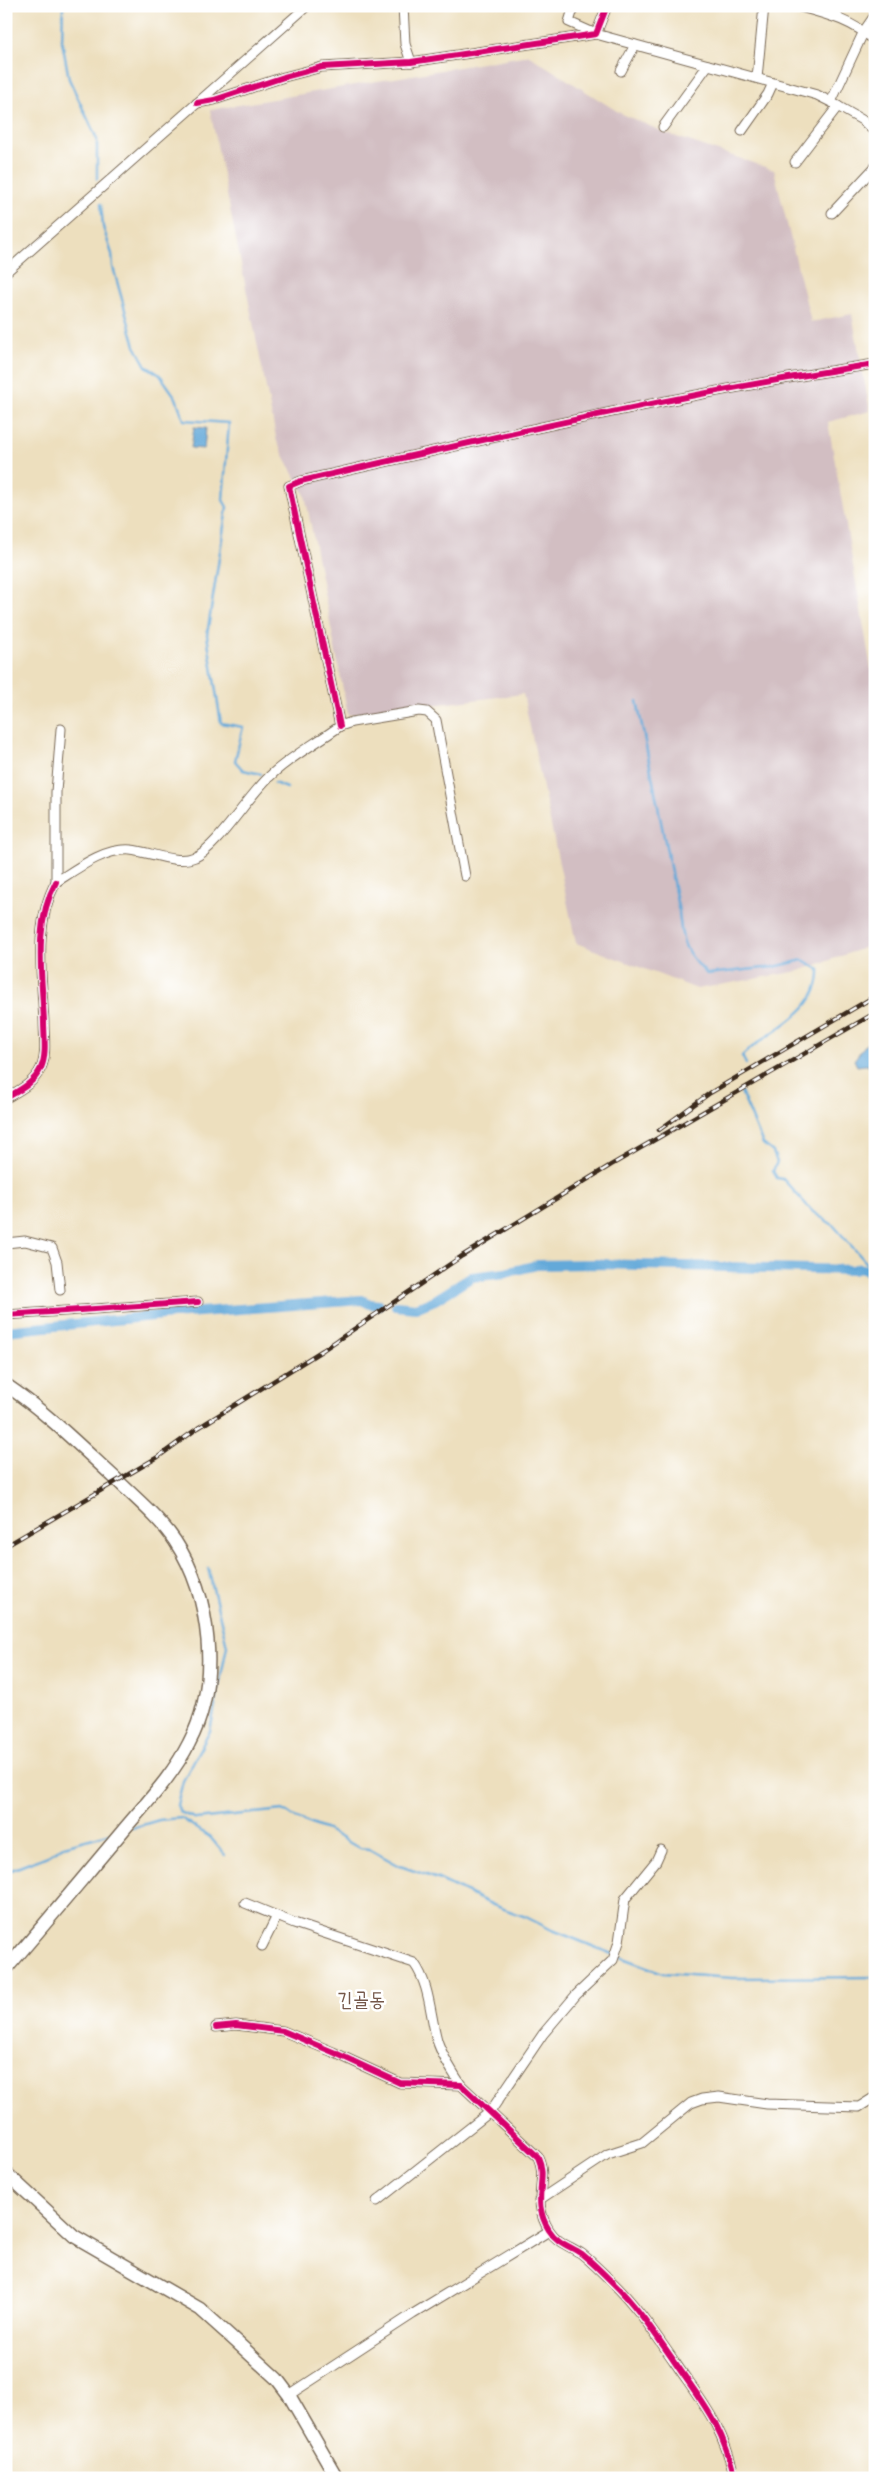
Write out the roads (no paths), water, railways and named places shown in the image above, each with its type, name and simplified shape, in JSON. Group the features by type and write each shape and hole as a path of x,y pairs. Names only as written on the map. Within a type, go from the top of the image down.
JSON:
{"main road":[{"path":"6,1385 56,1424 159,1521 174,1540 189,1565 199,1596 206,1643 207,1679 197,1728 176,1766 6,1968"},
{"path":"6,2174 74,2236 203,2311 277,2379 289,2395 337,2478"}],"street":[{"path":"6,272 308,6"},
{"path":"403,6 405,44 411,62"},
{"path":"574,6 569,22 596,34 817,95 834,104 875,132"},
{"path":"596,34 607,6"},
{"path":"757,78 764,6"},
{"path":"797,6 838,17 864,31 875,41"},
{"path":"834,6 838,17"},
{"path":"795,162 834,104 864,31 875,15"},
{"path":"197,103 214,100 284,77 322,67 411,62 596,34"},
{"path":"621,71 635,45"},
{"path":"663,127 708,65"},
{"path":"742,131 774,83"},
{"path":"832,213 875,167"},
{"path":"340,726 289,486 301,481 511,433 804,375 875,364"},
{"path":"56,882 87,863 113,852 131,850 170,859 193,859 201,854 270,775 340,726 352,722 419,711 432,714 440,734 465,876"},
{"path":"6,1098 29,1084 41,1068 44,1043 41,943 46,900 56,882 56,792 61,729"},
{"path":"6,1243 25,1241 52,1248 57,1262 60,1290"},
{"path":"6,1315 198,1302"},
{"path":"377,2201 490,2112 543,2034 576,1995 613,1960 619,1942 625,1899 656,1861 661,1850"},
{"path":"245,1903 277,1916 414,1963 420,1971 426,1990 438,2041 461,2085 538,2157 541,2172 539,2206 549,2231 560,2243 582,2254 613,2283 652,2329 708,2407 724,2440 735,2478"},
{"path":"262,1946 277,1916"},
{"path":"216,2027 236,2025 282,2031 333,2052 400,2084 461,2085"},
{"path":"539,2200 608,2154 642,2143 691,2103 702,2098 719,2097 767,2104 859,2108 875,2097"},
{"path":"289,2395 413,2314 549,2231"}],"water":[{"path":"194,427 206,428 204,449 191,448"},
{"path":"875,1042 875,1064 857,1066 854,1060 866,1044"}],"waterway":[{"path":"63,6 62,41 69,79 97,139 97,179"},
{"path":"101,204 103,227 112,254 113,267 135,346 146,366 160,375 176,398 184,420 229,423 223,500 227,507 207,635 221,723 243,727 235,761 243,770 261,774"},
{"path":"637,701 679,912 681,932 693,959 707,974 774,967 803,960 819,969 817,985 811,998 791,1020 742,1056 746,1064"},
{"path":"274,783 287,788"},
{"path":"741,1092 763,1144 773,1152 777,1162 773,1171 777,1178 783,1179 813,1212 833,1225 871,1268"},
{"path":"396,1306 416,1308 435,1300 472,1277 505,1273 537,1265 597,1264 853,1270 859,1268 875,1273"},
{"path":"6,1331 173,1314 362,1300 370,1304 379,1305"},
{"path":"208,1568 227,1646 210,1731 183,1781 177,1805 180,1812 196,1819 283,1810 296,1818 327,1830 359,1848 369,1849 400,1866 438,1879 493,1905 612,1954"},
{"path":"132,1828 159,1820 181,1818 210,1837 225,1855"},
{"path":"6,1872 48,1856 64,1846 115,1832"},
{"path":"617,1956 663,1973 732,1978 875,1977"}],"railway":[{"path":"659,1130 710,1093 875,996"},
{"path":"6,1546 158,1457 198,1428 323,1350 462,1256 611,1165 875,1013"}],"district":[{"name":"긴골동","path":"361,2000"}]}
